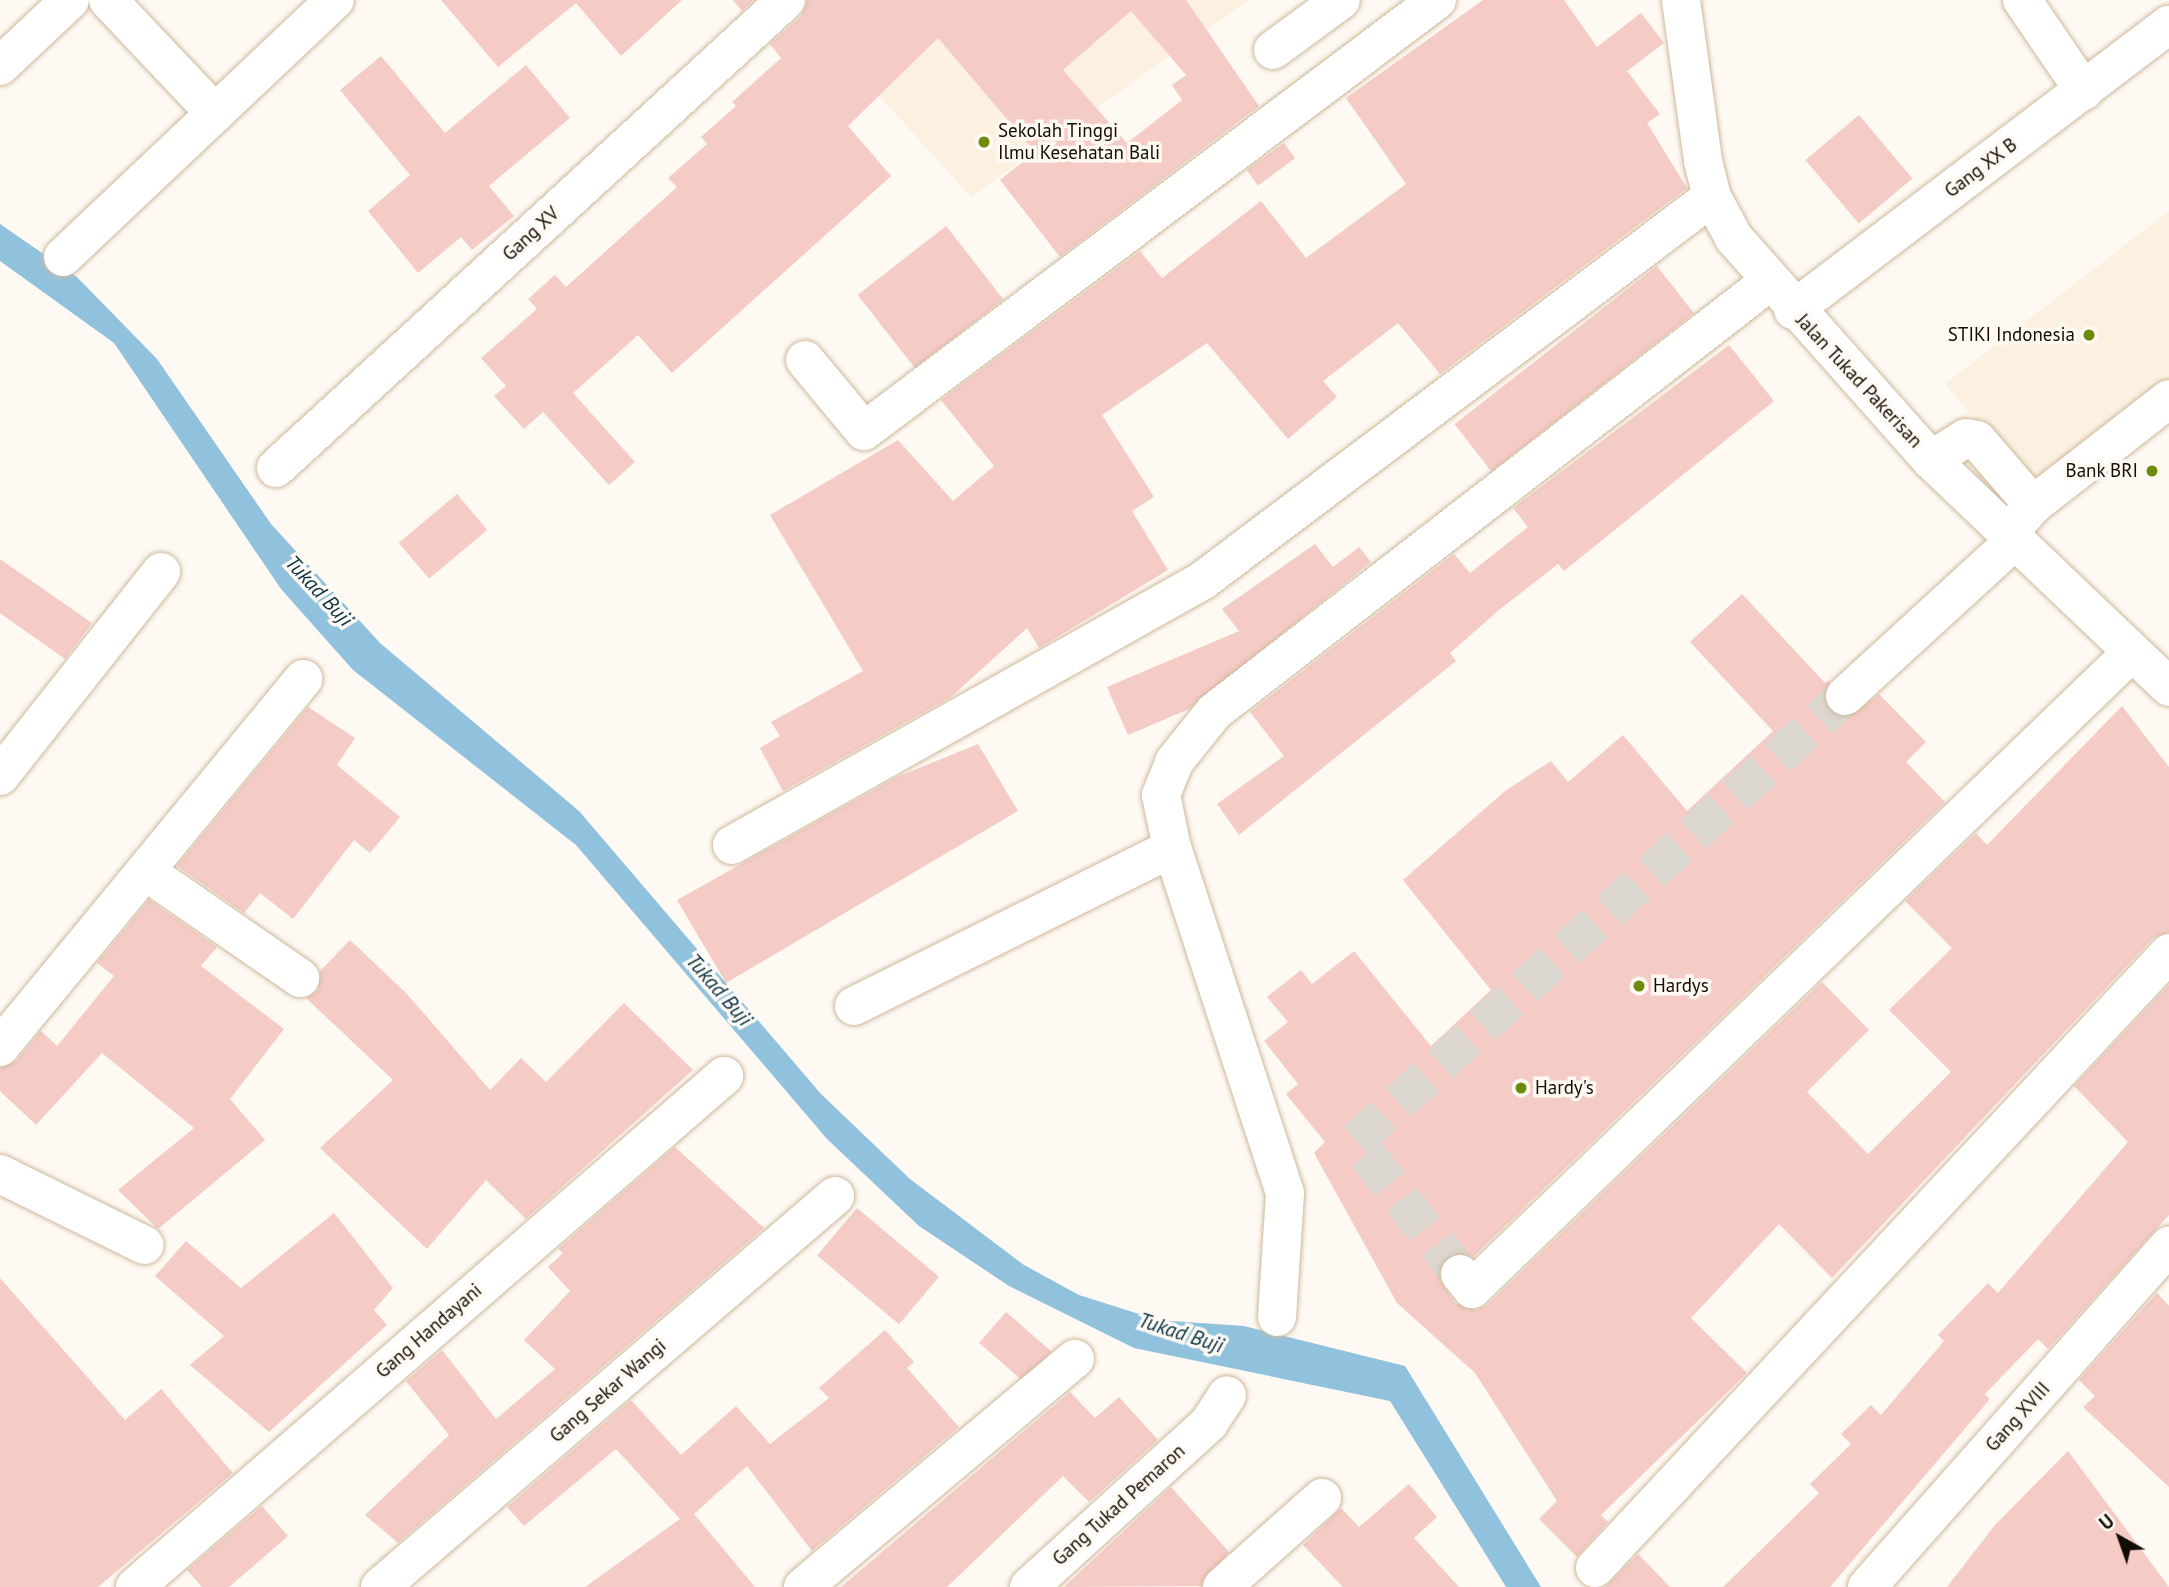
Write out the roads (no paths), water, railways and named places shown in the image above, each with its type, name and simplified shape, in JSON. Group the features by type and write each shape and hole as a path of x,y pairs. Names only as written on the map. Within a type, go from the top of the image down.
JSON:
{"street":[{"path":"0,66 70,0"},
{"path":"108,0 215,113"},
{"path":"63,257 335,0"},
{"name":"Gang XV","path":"276,468 786,0"},
{"path":"1273,50 1341,0"},
{"path":"805,360 864,431 1437,0"},
{"name":"Jalan Tukad Pakerisan","path":"1681,0 1694,117 1712,197 1769,282 1931,460 2130,654 2168,684"},
{"path":"2022,0 2084,91"},
{"name":"Gang XX B","path":"1793,310 2169,25"},
{"path":"732,845 1202,582 1712,197"},
{"path":"1277,1317 1284,1193 1172,848 1161,795 1192,732 1769,282"},
{"path":"1845,695 2010,539 2033,505 2169,399"},
{"path":"1931,460 1966,438 1977,440 2033,505"},
{"path":"0,776 161,572"},
{"path":"1460,1274 1472,1289 2130,654"},
{"path":"0,1047 148,873 303,679"},
{"path":"854,1006 1172,848"},
{"path":"148,873 300,978"},
{"path":"1595,1568 2169,953"},
{"name":"Gang Handayani","path":"135,1587 723,1076"},
{"path":"0,1174 144,1245"},
{"name":"Gang Sekar Wangi","path":"380,1587 835,1196"},
{"name":"Gang XVIII","path":"1867,1587 2169,1246"},
{"path":"803,1587 1075,1359"},
{"name":"Gang Tukad Pemaron","path":"1029,1587 1218,1409"},
{"path":"1222,1587 1322,1497"}],"water":[{"name":"Tukad Buji","path":"0,224 77,277 157,359 271,524 380,643 579,811 821,1094 910,1179 1024,1265 1079,1295 1158,1320 1244,1326 1405,1366 1541,1587 1506,1587 1390,1401 1134,1348 1009,1286 919,1226 827,1139 576,845 353,670 281,589 114,343 0,261"}],"tunnel":[{"path":"1460,1274 1356,1141 1845,696"}],"place":[{"name":"Sekolah Tinggi Ilmu Kesehatan Bali","path":"984,142"},
{"name":"STIKI Indonesia","path":"2089,335"},
{"name":"Bank BRI","path":"2152,471"},
{"name":"Hardys","path":"1639,986"},
{"name":"Hardy's","path":"1521,1088"}]}
